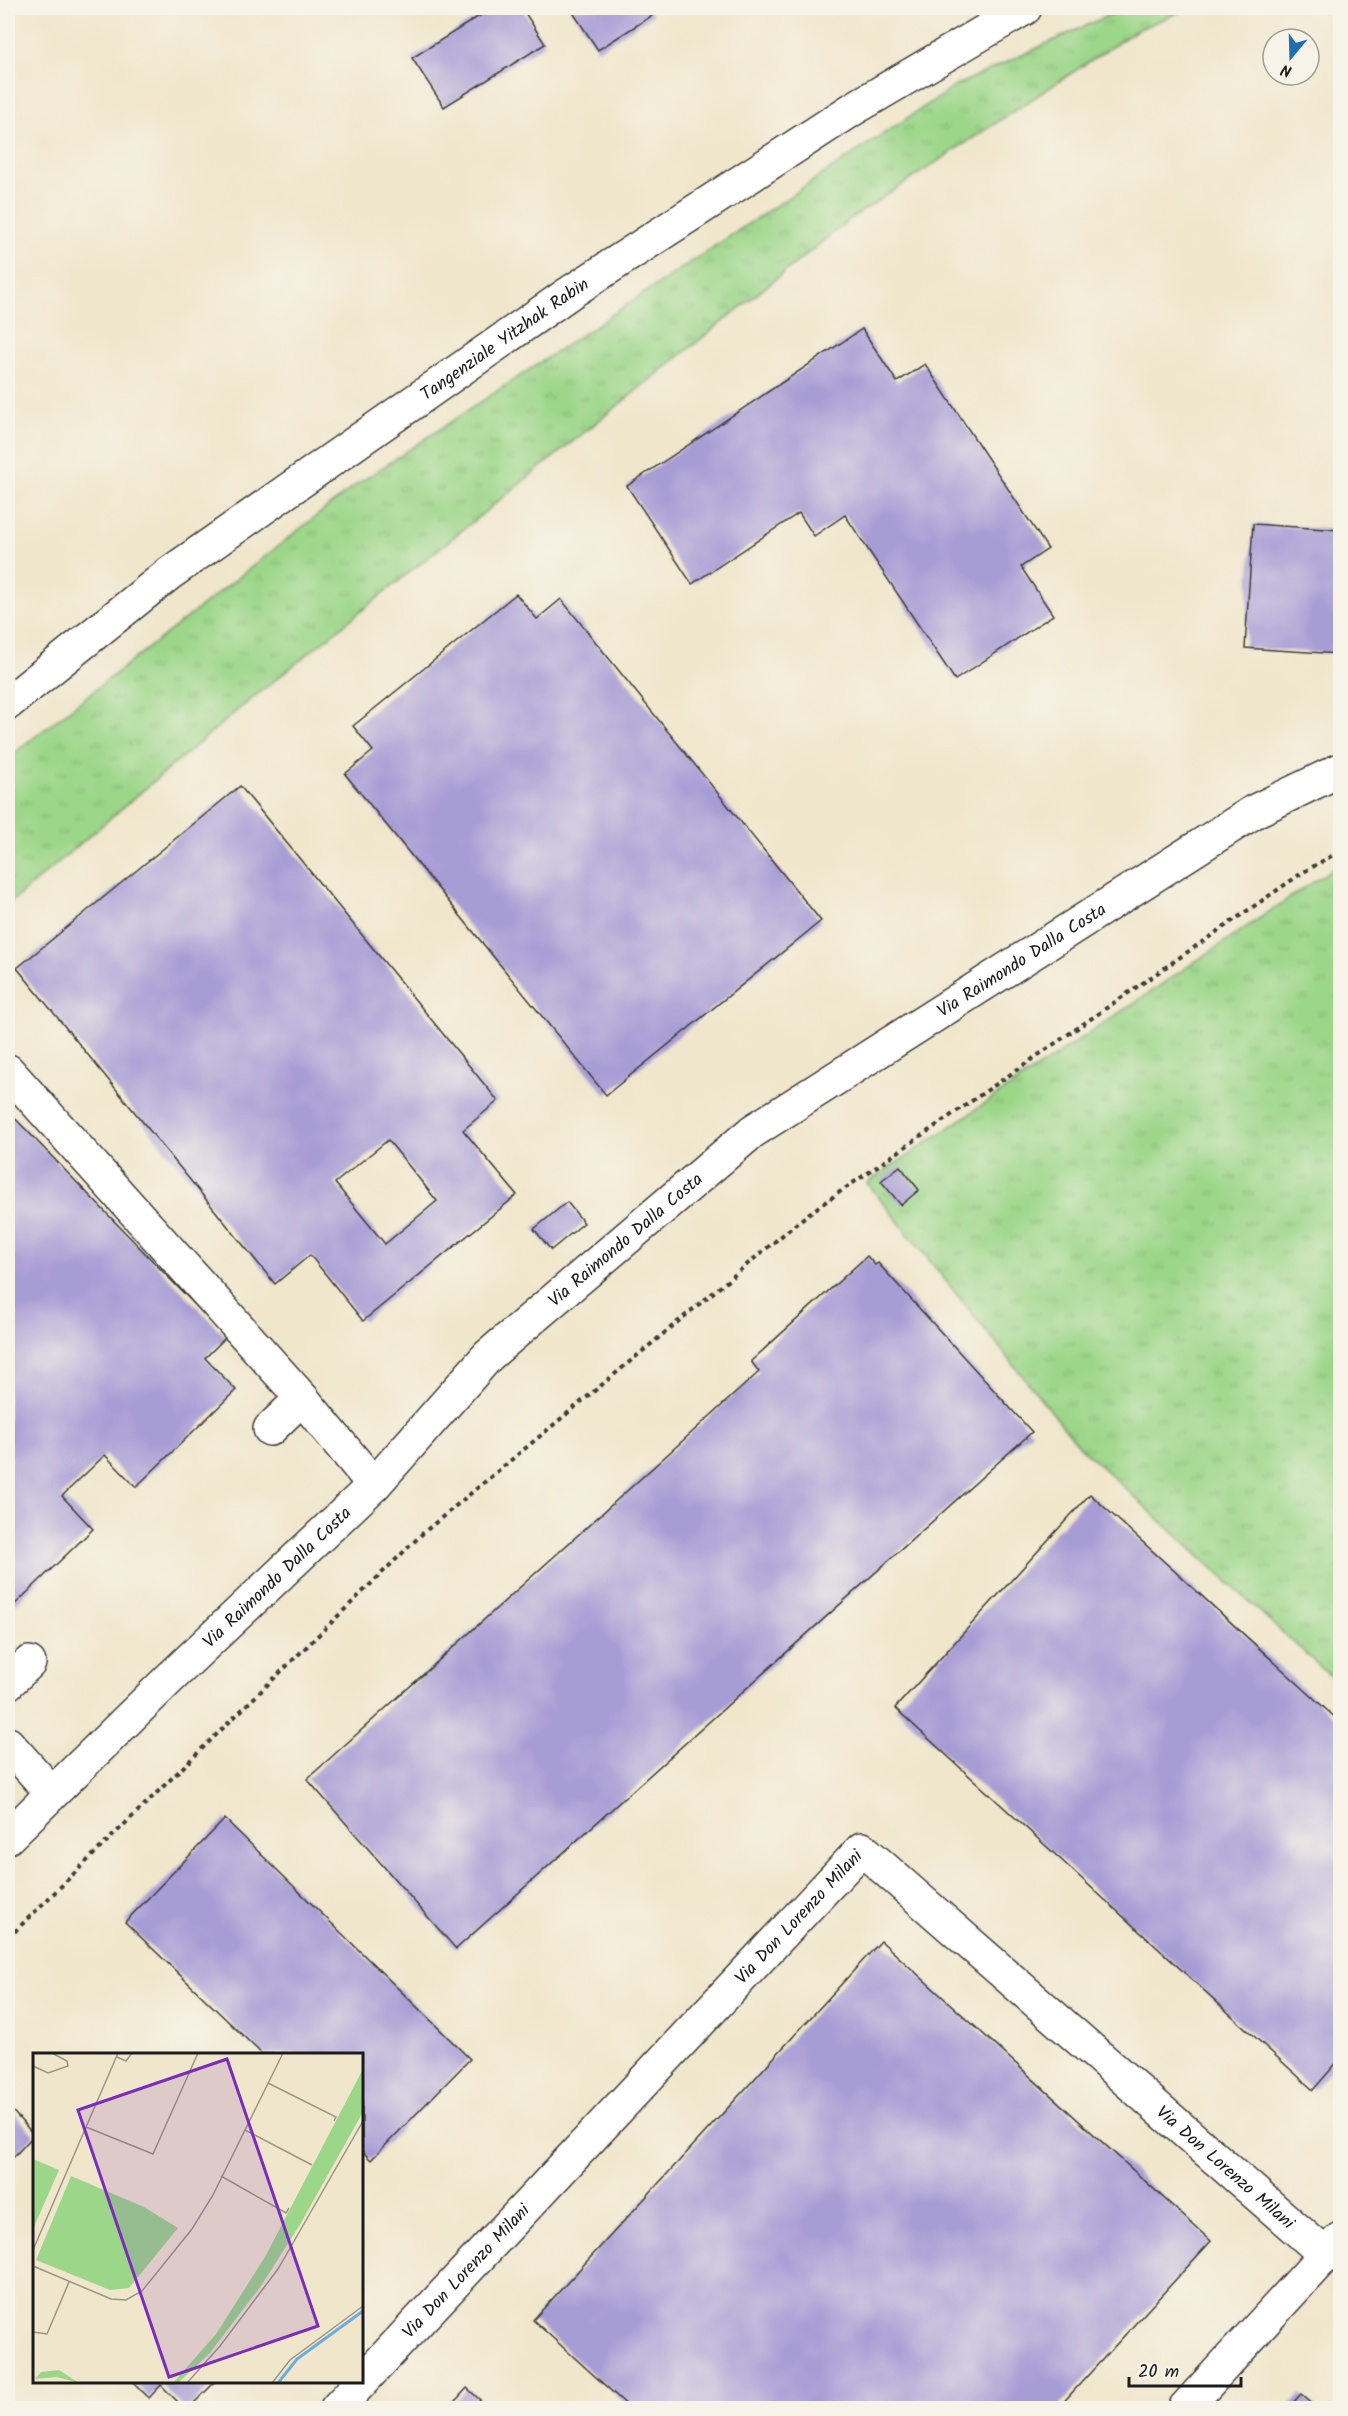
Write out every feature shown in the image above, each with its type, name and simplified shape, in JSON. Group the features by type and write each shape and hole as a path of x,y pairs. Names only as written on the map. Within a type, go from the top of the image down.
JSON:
{"street":[{"name":"Tangenziale Yitzhak Rabin","path":"8,704 170,573 568,294 853,109 1025,8"},
{"name":"Via Raimondo Dalla Costa","path":"8,1837 374,1485 488,1356 753,1131 1255,811 1341,770"},
{"path":"8,1071 302,1398 374,1485"},
{"path":"270,1429 302,1398"},
{"path":"8,1744 52,1793"},
{"name":"Via Don Lorenzo Milani","path":"363,2381 862,1849 1333,2247"},
{"path":"1185,2409 1333,2247"},
{"name":"Via Don Lorenzo Milani","path":"337,2409 361,2383"}],"path":[{"path":"8,1938 423,1533 808,1214 1302,873 1341,851"}],"green space":[{"path":"1124,8 1189,8 1137,30 853,217 239,709 8,905 8,758 356,485 957,85"},
{"path":"1340,864 1340,1685 1080,1447 867,1183"}],"building":[{"path":"492,8 522,8 545,44 444,107 412,58"},
{"path":"570,8 648,8 653,15 598,50"},
{"path":"862,329 897,382 925,364 1048,549 1021,567 1053,615 955,680 845,515 814,536 799,513 692,584 627,486"},
{"path":"1253,524 1340,530 1340,654 1245,648"},
{"path":"516,594 537,619 561,599 821,921 606,1095 345,774 373,751 353,726"},
{"path":"240,786 498,1101 463,1130 517,1195 363,1321 310,1255 275,1284 17,968","holes":["388,1140 437,1201 385,1244 335,1183"]},
{"path":"8,1111 226,1337 205,1358 236,1390 136,1487 105,1455 62,1496 93,1529 8,1611"},
{"path":"900,1166 919,1190 901,1205 881,1181"},
{"path":"567,1202 584,1223 551,1250 534,1229"},
{"path":"867,1256 875,1265 878,1263 1032,1432 456,1949 307,1779 759,1372 751,1361"},
{"path":"1090,1494 1340,1722 1340,2059 1313,2090 895,1708"},
{"path":"225,1819 470,2059 371,2160 363,2152 363,2053 261,2053 125,1922"},
{"path":"881,1941 1211,2241 1058,2408 630,2408 533,2320"},
{"path":"8,2106 33,2136 8,2163"},
{"path":"134,2383 214,2383 189,2408 184,2408 161,2385 149,2398"},
{"path":"467,2388 489,2408 449,2408"},
{"path":"1301,2394 1317,2408 1288,2408"}]}
